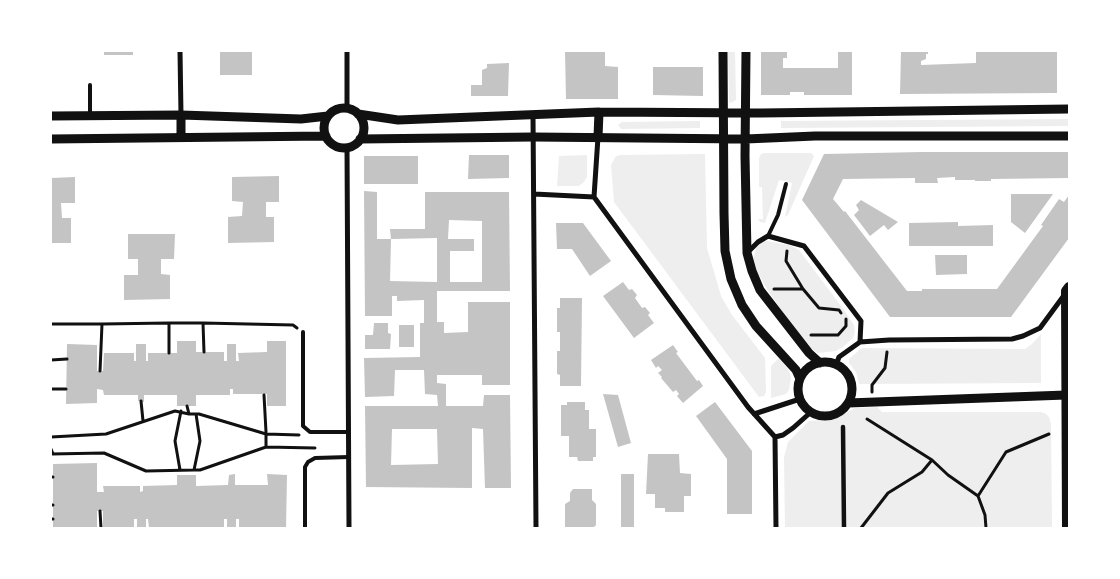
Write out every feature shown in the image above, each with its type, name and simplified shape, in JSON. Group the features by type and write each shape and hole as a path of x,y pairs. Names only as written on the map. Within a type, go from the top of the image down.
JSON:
{"main road":[{"path":"1067,528 1066,395 1068,289"}],"street":[{"path":"180,51 181,137"},
{"path":"347,51 347,108"},
{"path":"723,51 725,251 730,278 742,305 756,326 796,370 800,379"},
{"path":"746,51 747,253 760,290 809,353 820,363"},
{"path":"358,114 364,124 364,132 360,139 355,144 347,147 339,147 333,144 326,136 324,125 328,116 335,110 347,108 358,114 398,120 599,112 724,113 1069,109"},
{"path":"599,112 594,196 754,414 775,437 776,528"},
{"path":"51,116 181,115 301,119 328,116"},
{"path":"533,115 536,528"},
{"path":"51,139 296,138 326,136"},
{"path":"360,139 533,137 746,139 815,136 1069,136"},
{"path":"347,147 350,528"},
{"path":"534,194 594,196"},
{"path":"747,253 758,242 768,236 804,246 861,321 860,342"},
{"path":"836,365 839,357 860,342 1012,339 1023,336 1040,328 1068,289"},
{"path":"820,363 836,365 846,372 851,381 852,394 848,403 841,411 831,415 821,416 811,412 800,399 798,389 800,379 806,371 820,363"},
{"path":"848,403 1066,395"},
{"path":"754,414 800,399"},
{"path":"775,437 783,435 811,412"},
{"path":"843,427 844,528"}],"lane":[{"path":"90,85 90,116"},
{"path":"768,236 778,215 786,184"},
{"path":"303,332 304,426 310,432 349,432"},
{"path":"306,528 305,467 308,462 314,458 349,457"}],"path":[{"path":"788,245 786,261 803,289 818,308 839,310 847,320 846,326 838,335 806,335"},
{"path":"760,290 803,289"},
{"path":"169,323 169,353"},
{"path":"51,324 292,325 303,332"},
{"path":"100,371 102,324"},
{"path":"203,324 204,352"},
{"path":"872,392 872,385 885,368 887,352"},
{"path":"51,360 66,359"},
{"path":"51,389 66,389"},
{"path":"264,394 266,448"},
{"path":"142,402 143,421"},
{"path":"187,406 189,414"},
{"path":"51,436 106,434 175,410 266,433 302,435"},
{"path":"180,470 175,441 181,411"},
{"path":"194,470 200,441 196,414"},
{"path":"867,419 932,460 948,475 978,496 985,515 986,528"},
{"path":"978,496 1006,452 1049,434"},
{"path":"51,449 52,454 104,453 146,471 180,470 188,472 200,470 266,448 321,448"},
{"path":"861,528 888,493 922,472 932,460"},
{"path":"100,511 101,528"}],"shaded area":[{"path":"728,51 735,51 736,100 731,103 729,102"},
{"path":"1069,119 1069,126 781,128 781,121"},
{"path":"700,121 700,128 621,129 618,125 622,122"},
{"path":"764,153 811,153 814,156 788,215 785,217 792,183 779,180 765,223 760,222 758,219 763,219 762,187 759,187 759,158"},
{"path":"705,154 707,248 721,296 732,315 765,358 766,392 764,396 759,397 614,202 611,165 616,156"},
{"path":"587,155 587,177 584,182 579,186 557,186 559,156"},
{"path":"767,241 789,245 799,250 844,310 854,325 855,332 853,338 844,346 836,351 818,353 800,336 767,289 755,268 753,262 756,248 762,242"},
{"path":"1041,334 1041,383 859,384 856,372 849,363 849,359 862,348 1025,349"},
{"path":"779,358 789,371 791,378 789,390 786,394 771,398 771,366"},
{"path":"877,407 882,412 1041,412 1046,414 1051,423 1052,528 785,528 784,457 788,442 809,421 835,419 855,408"}],"building":[{"path":"104,51 133,51 133,55 104,55"},
{"path":"220,51 252,51 252,75 220,75"},
{"path":"565,51 605,51 605,66 618,67 618,99 566,99"},
{"path":"761,51 787,51 787,58 783,58 783,68 838,68 838,51 852,51 852,95 804,95 804,92 790,92 790,95 761,95"},
{"path":"901,51 928,51 926,59 921,61 921,65 976,63 976,51 1057,51 1057,93 900,94"},
{"path":"509,63 508,96 471,96 471,85 482,85 482,70 487,68 487,64"},
{"path":"653,67 703,67 703,96 653,95"},
{"path":"1069,152 1069,178 975,181 955,180 955,177 937,178 938,183 915,183 915,178 843,179 833,199 845,211 907,291 922,291 922,289 997,289 1043,226 1041,225 1059,199 1064,202 1069,195 1069,238 1011,317 890,317 802,200 824,154"},
{"path":"469,155 509,155 509,178 468,179"},
{"path":"364,156 418,156 418,184 364,184"},
{"path":"279,176 279,202 266,202 266,217 274,217 274,242 228,243 228,217 242,216 243,202 232,201 232,177"},
{"path":"75,177 75,203 61,203 62,218 71,218 71,243 51,243 51,178"},
{"path":"364,191 377,192 377,239 391,239 390,229 425,229 425,192 509,192 510,291 437,291 437,322 444,322 444,333 468,332 468,302 510,302 510,385 482,385 482,375 437,375 437,383 446,384 446,406 483,406 484,395 510,395 511,488 485,488 483,429 472,428 472,488 366,487 365,406 438,406 437,395 425,394 424,370 395,370 394,396 365,397 364,358 420,357 420,323 424,323 424,300 397,301 397,296 392,296 392,316 365,316","holes":["449,220 482,221 482,282 450,282 450,251 474,251 474,239 448,239","437,238 437,282 390,281 391,239","392,429 437,429 438,464 391,465"]},
{"path":"1011,194 1053,194 1025,233 1011,222"},
{"path":"861,200 898,222 888,230 884,225 870,236 854,215 859,210 856,205"},
{"path":"958,222 958,226 993,225 993,246 909,246 909,223"},
{"path":"556,223 583,223 611,261 590,276 572,249 557,249"},
{"path":"128,234 175,234 174,259 161,259 161,274 170,275 170,299 124,300 124,275 138,275 138,259 128,259"},
{"path":"935,255 967,255 967,274 936,275"},
{"path":"623,282 629,290 632,289 637,295 635,298 642,308 645,307 650,313 648,315 654,323 634,338 603,296"},
{"path":"560,298 582,298 581,386 560,386 560,375 557,374 557,351 560,351 560,332 557,332 557,308 560,308"},
{"path":"374,323 388,323 388,333 391,334 390,349 365,349 365,335 373,335"},
{"path":"399,325 414,325 414,347 399,347"},
{"path":"177,341 196,341 196,352 224,352 224,361 227,361 227,344 236,344 236,361 239,361 238,353 267,352 267,341 286,341 286,406 267,406 267,394 233,394 233,389 230,389 230,395 196,395 196,406 177,406 177,395 144,395 144,402 138,401 138,395 104,395 103,390 97,389 97,403 66,404 67,344 97,345 97,371 103,371 104,353 134,353 134,361 136,361 136,344 146,344 146,361 148,361 148,353 177,353"},
{"path":"673,345 678,352 676,353 703,386 683,403 677,396 679,394 676,390 673,392 661,378 658,373 662,370 658,366 656,368 651,360"},
{"path":"603,394 618,395 631,443 618,447"},
{"path":"567,402 585,402 585,410 589,410 589,429 596,429 596,457 593,457 593,461 578,461 577,457 569,457 569,436 561,436 561,405 567,405"},
{"path":"715,402 752,451 752,514 727,514 727,459 696,416"},
{"path":"648,454 679,454 680,473 691,474 691,496 684,496 684,512 665,512 665,508 655,508 655,494 646,494"},
{"path":"97,463 97,492 104,492 103,486 140,486 140,492 143,491 143,486 177,485 177,475 196,475 196,486 228,485 229,475 235,474 235,485 268,485 267,474 287,475 286,528 239,527 239,519 236,519 236,528 227,528 227,519 224,519 224,528 149,528 148,519 146,519 146,528 137,528 137,519 134,519 134,528 103,527 103,511 97,511 97,528 53,528 53,464"},
{"path":"621,474 634,474 634,528 621,528"},
{"path":"573,489 592,489 592,500 596,504 596,525 593,528 565,528 565,504 570,501 570,493"}]}
